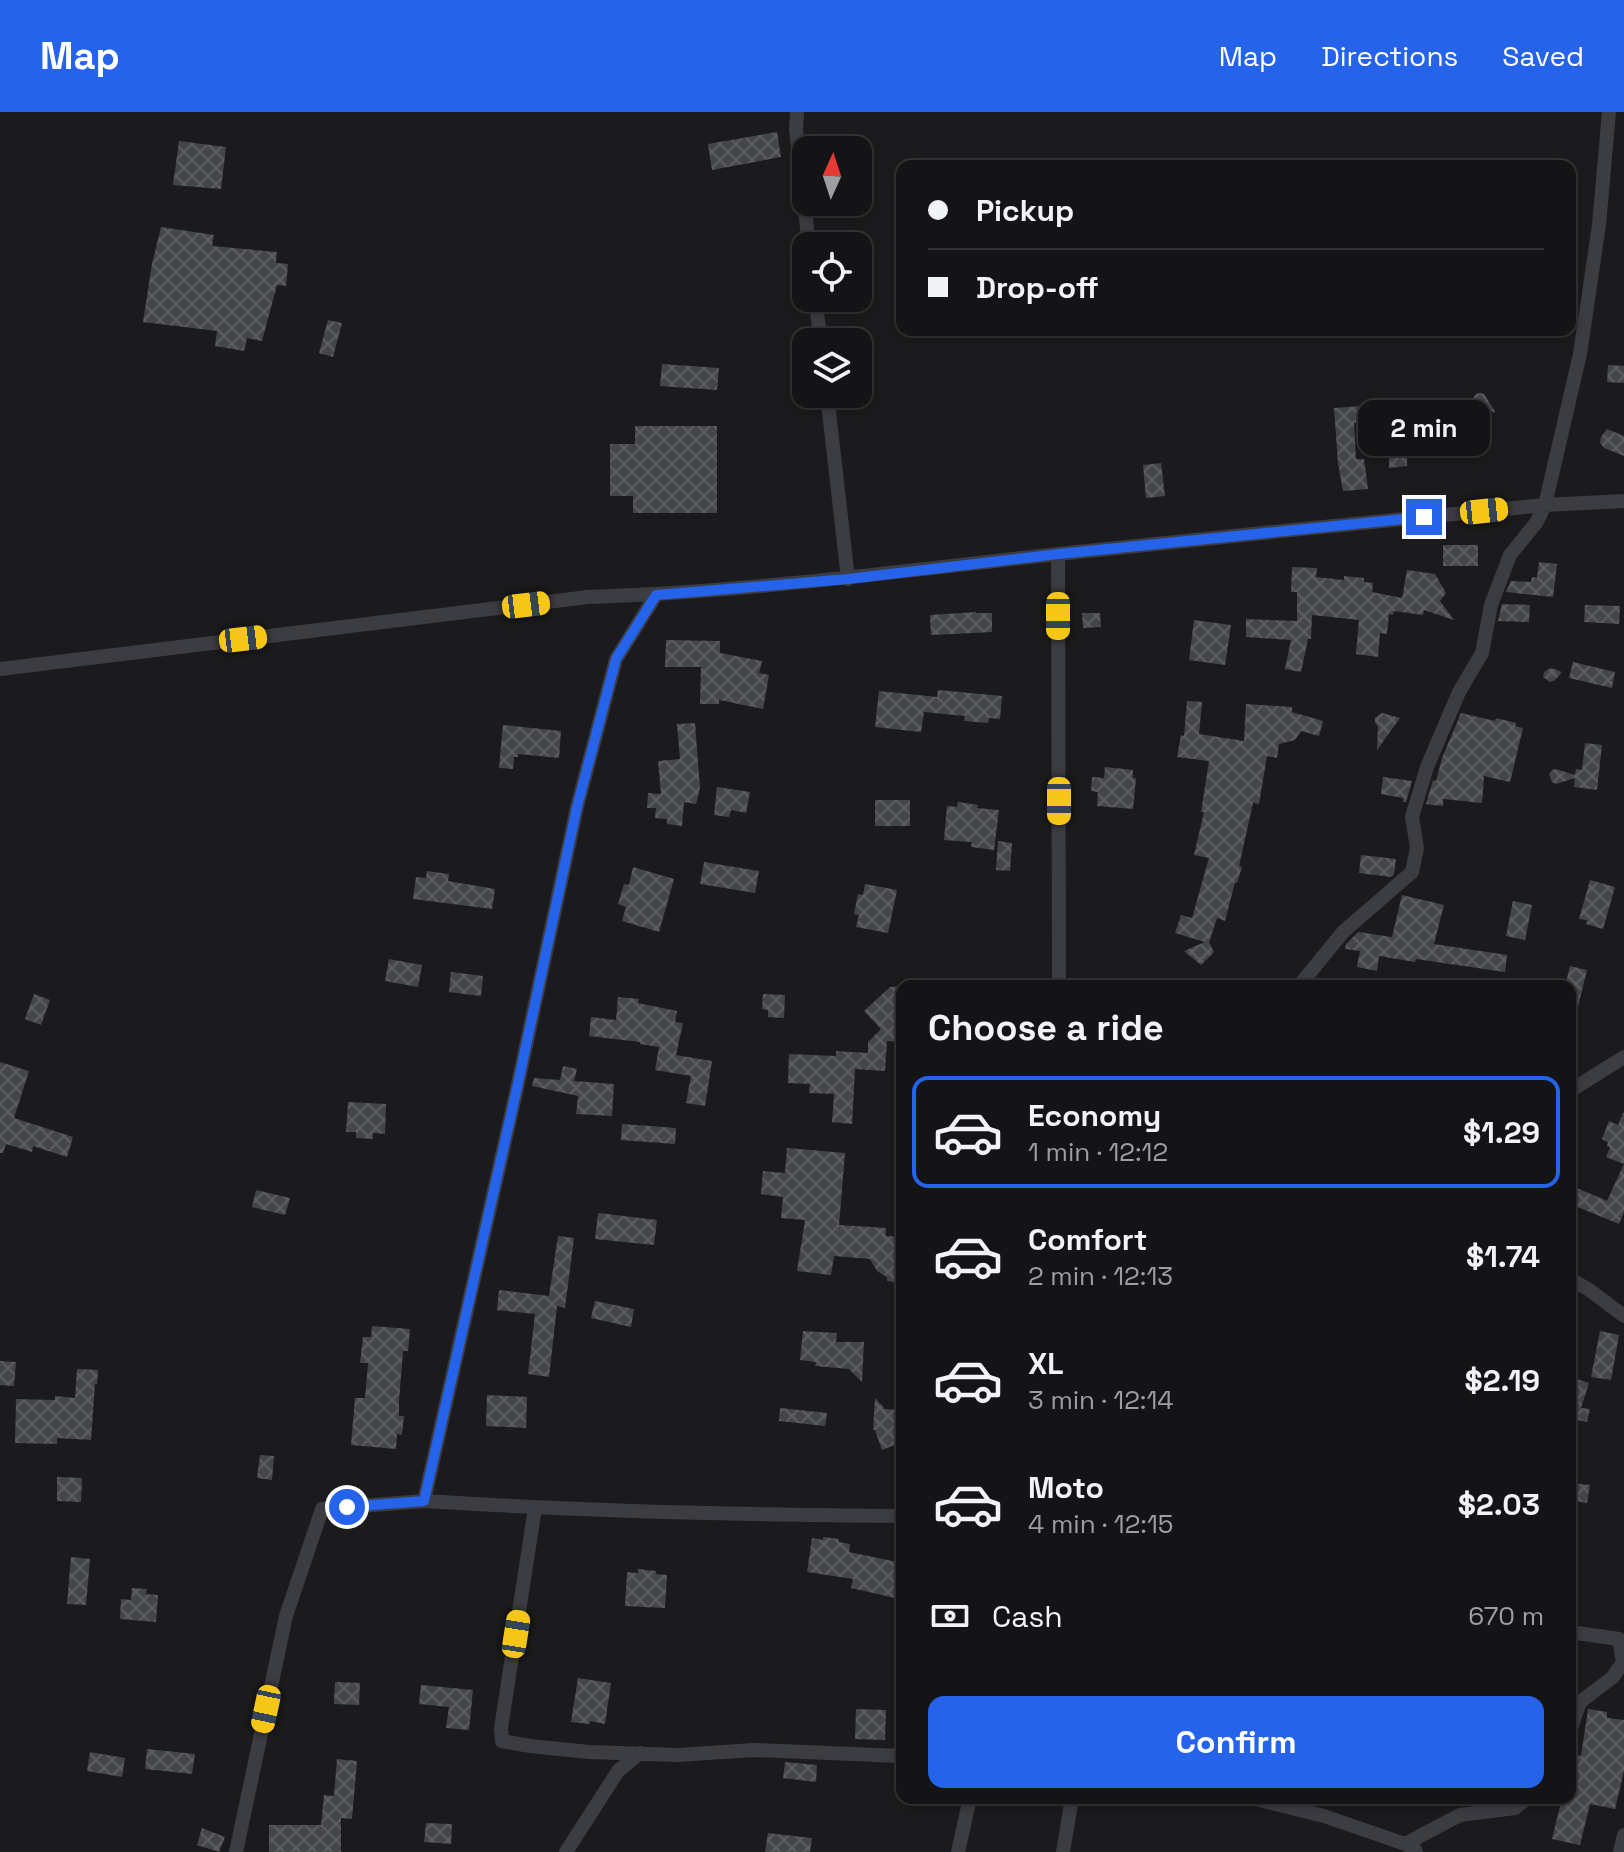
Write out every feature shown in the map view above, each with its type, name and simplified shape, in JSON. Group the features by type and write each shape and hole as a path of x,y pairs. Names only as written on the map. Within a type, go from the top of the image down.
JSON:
{"street":[{"path":"797,112 796,129 807,232"},
{"path":"1304,980 1343,932 1412,872 1417,848 1412,817 1427,767 1459,692 1482,653 1491,605 1510,555 1536,523 1545,505 1580,354 1599,225 1609,112"},
{"path":"829,408 848,579"},
{"path":"0,669 588,597 656,595 848,579 1058,554 1545,505 1624,501"},
{"path":"1058,554 1059,980"},
{"path":"424,1501 577,807 616,659 656,595"},
{"path":"1576,1087 1624,1057"},
{"path":"1576,1282 1624,1316"},
{"path":"236,1852 286,1616 322,1509 424,1501 535,1508 896,1516"},
{"path":"535,1508 501,1728 502,1741 589,1752 678,1755 754,1750 896,1756"},
{"path":"1576,1633 1619,1639 1624,1681"},
{"path":"1576,1714 1580,1702 1613,1677 1623,1660"},
{"path":"566,1852 618,1771 640,1753"},
{"path":"958,1852 969,1804"},
{"path":"1063,1852 1071,1804"},
{"path":"1276,1804 1324,1816 1411,1848 1460,1815 1515,1808 1520,1804"},
{"path":"1620,1852 1624,1835"}],"building":[{"path":"777,132 781,157 712,170 708,144"},
{"path":"179,141 226,147 221,189 173,185"},
{"path":"161,227 214,235 212,246 277,252 276,263 288,264 286,286 277,285 262,341 247,338 244,351 215,346 217,331 143,322"},
{"path":"328,320 342,323 333,357 319,353"},
{"path":"662,364 719,368 717,390 660,386"},
{"path":"1608,365 1624,366 1624,383 1607,382"},
{"path":"1480,393 1484,394 1496,413 1475,405 1472,400"},
{"path":"1408,403 1407,466 1389,468 1390,421 1354,423 1356,459 1364,459 1368,489 1343,491 1334,408"},
{"path":"635,426 717,426 717,513 633,513 633,496 610,496 610,444 635,444"},
{"path":"1607,429 1624,436 1624,456 1604,448 1600,443"},
{"path":"1161,463 1165,496 1146,498 1143,465"},
{"path":"1443,545 1478,545 1478,566 1443,566"},
{"path":"1539,562 1557,564 1553,597 1506,592 1511,581 1531,582 1532,577 1537,578"},
{"path":"1292,567 1317,568 1316,577 1344,580 1344,576 1364,578 1364,582 1373,583 1372,592 1402,598 1407,570 1435,574 1446,593 1440,601 1454,620 1424,610 1423,615 1394,611 1393,615 1389,614 1387,634 1380,633 1378,657 1356,654 1359,620 1312,615 1311,639 1308,639 1301,672 1285,669 1291,640 1246,637 1246,619 1297,621 1297,592 1291,592"},
{"path":"1502,604 1530,605 1529,622 1498,621"},
{"path":"1585,605 1620,606 1619,624 1584,622"},
{"path":"992,613 992,632 931,635 930,615"},
{"path":"1082,613 1100,613 1101,627 1083,628"},
{"path":"1194,620 1231,625 1225,665 1189,660"},
{"path":"666,640 720,641 720,653 762,661 759,673 769,675 763,709 719,700 719,704 700,704 701,667 665,667"},
{"path":"1573,662 1615,672 1612,688 1569,678"},
{"path":"1551,668 1562,672 1550,682 1543,677 1544,672"},
{"path":"938,690 1002,696 1000,719 989,718 988,723 964,721 965,716 924,712 921,732 875,727 879,691 937,697"},
{"path":"1187,701 1202,702 1199,734 1244,741 1246,704 1292,707 1292,712 1323,721 1319,736 1301,731 1295,740 1279,744 1277,758 1267,756 1259,804 1253,803 1239,866 1242,867 1225,921 1217,918 1209,942 1214,952 1201,965 1184,951 1205,942 1175,933 1181,915 1192,918 1209,858 1194,855 1204,812 1201,812 1209,761 1177,757 1181,735 1184,736"},
{"path":"1382,713 1400,718 1377,750 1378,727 1375,718"},
{"path":"1461,713 1495,721 1496,718 1523,728 1510,782 1484,776 1482,803 1443,799 1443,806 1426,804 1433,780 1436,781"},
{"path":"695,723 700,788 696,804 684,802 682,826 667,824 667,819 655,818 656,808 647,808 648,793 661,794 658,761 680,759 677,724"},
{"path":"503,725 561,731 559,758 518,754 514,757 513,769 499,768"},
{"path":"1585,743 1602,745 1597,790 1574,787 1575,778 1556,784 1552,782 1549,774 1552,770 1575,775 1576,769 1582,770"},
{"path":"1105,767 1133,770 1133,778 1136,778 1133,809 1097,806 1098,792 1091,791 1092,777 1104,778"},
{"path":"1383,777 1412,781 1406,802 1403,798 1381,794"},
{"path":"717,787 750,792 746,813 731,810 729,817 714,815"},
{"path":"875,800 910,800 910,826 875,826"},
{"path":"958,802 999,810 994,850 971,847 972,842 944,840 947,806 957,807"},
{"path":"998,841 1012,843 1010,871 996,870"},
{"path":"1361,855 1396,859 1394,874 1391,877 1359,873"},
{"path":"704,862 759,871 755,893 700,884"},
{"path":"633,867 674,879 659,932 622,921 626,907 618,904 624,884 629,885"},
{"path":"427,871 449,874 448,881 495,889 492,909 413,899 416,877 426,878"},
{"path":"1590,880 1615,887 1603,929 1579,919"},
{"path":"865,884 897,890 888,933 856,927 859,915 854,914 858,894 863,895"},
{"path":"1402,895 1444,905 1434,944 1507,955 1505,972 1379,956 1377,971 1357,967 1360,951 1345,949 1346,944 1358,932 1392,937"},
{"path":"1513,901 1532,905 1525,940 1506,936"},
{"path":"389,959 422,965 418,987 385,981"},
{"path":"1570,966 1587,970 1576,1015 1576,980 1566,980"},
{"path":"451,972 483,976 481,996 449,992"},
{"path":"896,986 896,1042 887,1041 885,1071 855,1069 852,1124 832,1122 834,1094 809,1093 810,1084 788,1083 789,1054 836,1056 836,1051 868,1053 868,1042 881,1029 864,1011 890,987"},
{"path":"34,994 50,1000 41,1025 25,1019"},
{"path":"763,994 785,995 784,1018 768,1017 768,1010 762,1009"},
{"path":"618,997 639,999 638,1003 677,1011 675,1022 683,1023 676,1055 712,1061 705,1106 686,1103 691,1076 655,1070 659,1047 589,1036 591,1017 616,1020"},
{"path":"0,1062 29,1071 14,1118 73,1137 67,1157 33,1146 32,1152 6,1144 3,1153 0,1153"},
{"path":"563,1066 577,1069 574,1081 614,1084 612,1116 576,1114 578,1096 532,1086 534,1078 560,1080"},
{"path":"348,1102 386,1104 385,1134 373,1133 373,1139 356,1138 356,1132 346,1132"},
{"path":"1623,1113 1624,1164 1606,1157 1610,1147 1602,1139 1609,1121 1618,1125"},
{"path":"622,1124 676,1128 675,1144 621,1140"},
{"path":"787,1148 845,1153 839,1225 886,1228 886,1236 896,1237 896,1282 887,1281 887,1277 877,1271 870,1259 834,1256 831,1275 797,1271 805,1220 781,1218 783,1197 761,1194 763,1171 785,1173"},
{"path":"1624,1164 1624,1212 1619,1224 1576,1206 1576,1188 1607,1201"},
{"path":"256,1190 290,1198 285,1215 252,1207"},
{"path":"598,1213 657,1220 654,1245 595,1239"},
{"path":"558,1236 574,1238 565,1308 557,1306 549,1377 528,1374 535,1314 497,1310 499,1290 549,1296"},
{"path":"595,1301 634,1309 631,1327 591,1318"},
{"path":"372,1326 410,1329 408,1351 403,1351 399,1416 404,1416 402,1435 397,1434 396,1449 351,1445 355,1398 365,1398 368,1363 360,1363 363,1337 371,1337"},
{"path":"803,1331 837,1333 836,1342 864,1342 862,1382 849,1369 815,1366 816,1362 800,1360"},
{"path":"1600,1331 1619,1335 1611,1380 1591,1377"},
{"path":"0,1361 16,1362 14,1386 0,1385"},
{"path":"77,1369 98,1370 91,1440 57,1438 57,1444 15,1443 16,1399 75,1398"},
{"path":"1576,1379 1589,1383 1581,1408 1590,1409 1587,1422 1577,1420 1576,1423"},
{"path":"487,1395 527,1397 526,1428 486,1426"},
{"path":"875,1398 885,1409 896,1410 896,1444 882,1450 873,1430"},
{"path":"780,1408 827,1413 825,1426 779,1421"},
{"path":"260,1455 274,1456 272,1480 257,1478"},
{"path":"57,1477 82,1478 81,1502 57,1501"},
{"path":"1576,1484 1590,1485 1587,1503 1576,1501"},
{"path":"823,1537 839,1539 839,1542 850,1544 849,1552 896,1562 895,1598 851,1588 853,1579 807,1572 812,1538 823,1540"},
{"path":"71,1557 90,1559 86,1605 67,1604"},
{"path":"638,1569 667,1575 665,1608 625,1606 627,1572 638,1573"},
{"path":"132,1588 147,1589 146,1594 158,1595 156,1622 120,1619 121,1599 131,1600"},
{"path":"578,1678 611,1683 605,1724 571,1722"},
{"path":"335,1682 360,1683 359,1705 334,1704"},
{"path":"421,1685 473,1690 469,1730 446,1728 449,1707 419,1704"},
{"path":"856,1709 886,1710 885,1740 855,1739"},
{"path":"1588,1709 1607,1712 1607,1718 1624,1720 1624,1771 1615,1809 1590,1804 1580,1845 1552,1839 1561,1804 1576,1804 1576,1755 1581,1756"},
{"path":"147,1749 195,1754 192,1774 145,1769"},
{"path":"90,1752 125,1758 122,1777 87,1771"},
{"path":"337,1759 357,1761 352,1819 341,1818 341,1852 269,1852 269,1825 321,1825 324,1795 334,1796"},
{"path":"785,1762 817,1765 816,1782 783,1778"},
{"path":"426,1823 452,1824 451,1844 424,1842"},
{"path":"202,1828 225,1837 219,1852 197,1845"},
{"path":"768,1833 812,1838 810,1852 765,1852"}],"route":[{"path":"347,1507 424,1501 577,807 616,659 656,595 848,579 1424,517"}]}
